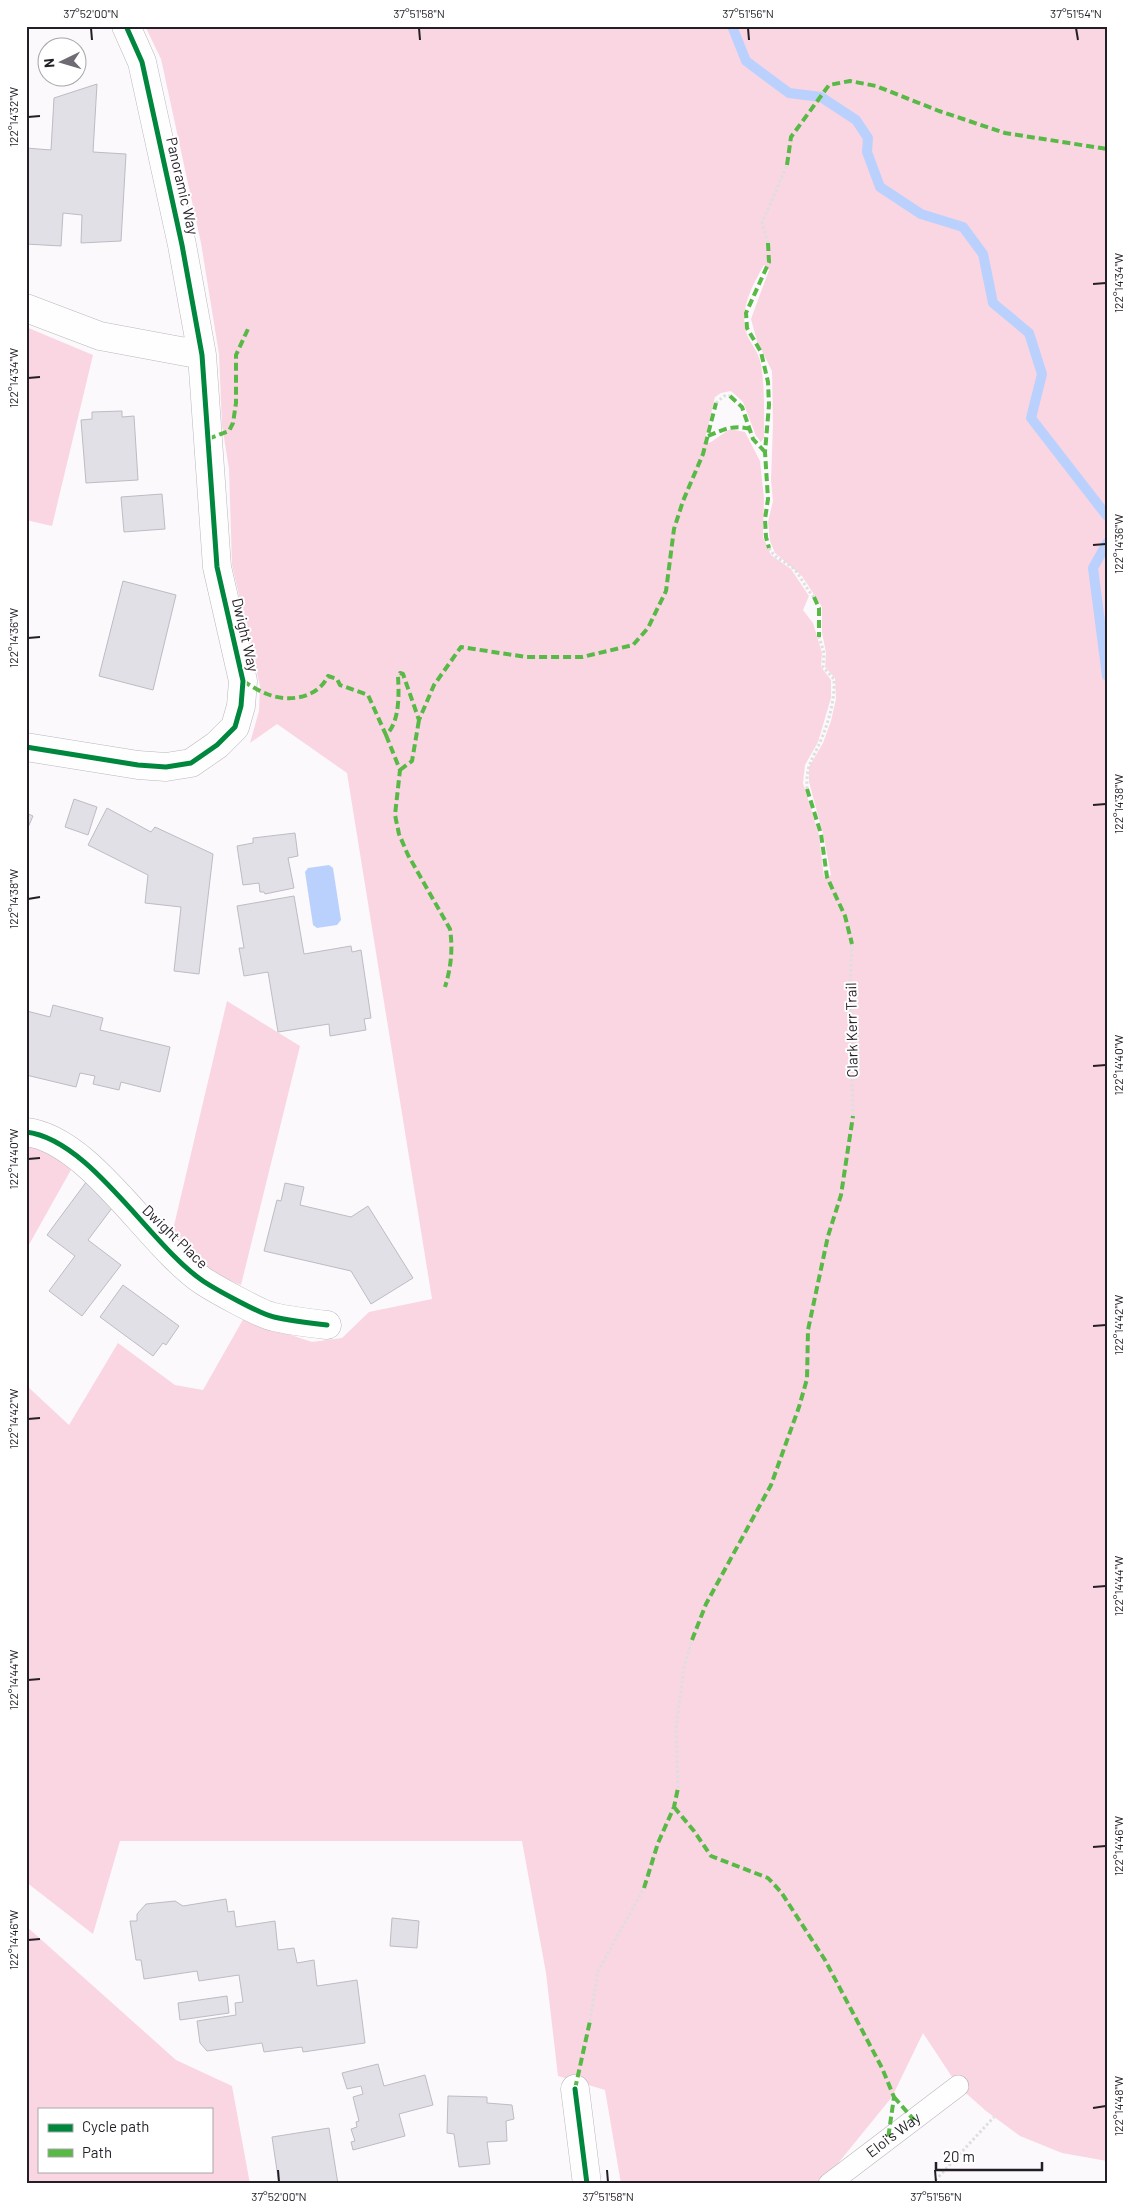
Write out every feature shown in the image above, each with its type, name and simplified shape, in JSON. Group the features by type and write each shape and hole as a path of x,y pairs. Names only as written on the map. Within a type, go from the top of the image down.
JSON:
{"street":[{"name":"Panoramic Way","path":"126,26 144,71 182,245 202,355"},
{"path":"26,308 100,336 202,355"},
{"name":"Dwight Way","path":"26,747 166,768 191,763 217,745 235,727 241,706 243,682 217,567 202,355"},
{"name":"Dwight Place","path":"26,1132 52,1138 78,1157 107,1183 169,1252 203,1281 272,1317 327,1325"},
{"path":"575,2089 587,2184"}],"lane":[{"name":"Eloi's Way","path":"829,2184 958,2086"}],"path":[{"path":"768,243 762,224 787,165"},
{"path":"716,403 724,396 730,396"},
{"path":"770,548 772,554 792,567 814,597"},
{"path":"806,789 808,766 821,742 834,698 834,679 822,667 824,653 819,637"},
{"path":"678,1788 676,1728 684,1667 692,1640"},
{"path":"590,2021 598,1972 644,1888"},
{"path":"932,2184 994,2117"}],"shaded area":[{"path":"145,26 1107,26 1107,2161 1062,2153 1020,2136 986,2111 958,2086 923,2033 892,2097 839,2162 848,2184 621,2184 605,2090 558,2076 546,1973 522,1841 120,1841 93,1934 26,1882 26,1385 69,1425 118,1343 175,1385 203,1390 245,1316 273,1329 312,1342 342,1338 369,1312 432,1299 347,773 277,724 250,743 259,711 260,686 232,565 229,469 222,425 219,354 201,243 161,59","holes":["764,265 769,270 751,319 757,341 772,371 771,480 773,501 768,522 770,541 775,553 802,576 822,607 822,632 826,653 825,667 835,678 836,699 831,721 823,743 809,767 809,782 823,834 831,875 824,877 819,835 803,783 805,765 818,742 831,698 831,680 821,667 822,653 813,623 803,610 809,596 791,569 771,555 763,537 764,498 760,461 745,432 730,429 711,442 704,443 715,397 721,393 731,391 743,402 756,436 761,442 764,438 764,392 761,365 748,337 744,319 747,300"]},
{"path":"26,327 93,355 52,526 26,520"},
{"path":"227,1001 300,1046 241,1285 215,1274 172,1234"},
{"path":"26,1144 46,1151 72,1168 26,1250"},
{"path":"26,1926 176,2060 232,2086 250,2184 26,2184"}],"water":[{"path":"329,865 333,868 341,920 337,925 317,928 313,925 305,872 308,868"}],"building":[{"path":"97,84 93,152 126,154 121,241 81,243 82,215 63,213 61,246 26,244 26,148 51,150 54,98"},
{"path":"122,411 122,417 134,416 138,480 86,483 81,420 92,419 92,412"},
{"path":"162,494 165,529 124,532 121,497"},
{"path":"123,581 176,595 153,690 99,676"},
{"path":"74,799 97,807 88,835 65,827"},
{"path":"107,808 151,832 155,827 213,854 199,974 174,971 181,907 145,903 148,875 88,845"},
{"path":"26,813 33,816 26,832"},
{"path":"295,833 298,856 288,858 294,888 265,894 260,892 259,883 243,885 237,846 253,843 253,838"},
{"path":"294,896 304,954 351,946 352,952 361,950 371,1018 364,1019 366,1030 330,1036 329,1024 278,1032 268,972 244,976 239,948 244,948 237,906"},
{"path":"53,1005 103,1018 100,1030 170,1047 160,1092 121,1082 119,1090 93,1084 95,1076 80,1073 76,1087 26,1075 27,1011 50,1017"},
{"path":"87,1181 112,1208 88,1240 121,1265 82,1316 49,1291 75,1256 47,1235"},
{"path":"285,1183 304,1187 300,1205 351,1217 368,1206 413,1278 371,1304 351,1271 264,1251 277,1200 281,1201"},
{"path":"123,1285 179,1326 166,1345 163,1343 153,1356 100,1317"},
{"path":"226,1899 228,1912 234,1911 236,1927 275,1921 278,1950 294,1948 297,1963 314,1960 317,1986 357,1980 365,2043 303,2052 302,2047 264,2052 262,2043 207,2051 200,2043 197,2021 236,2015 235,2003 243,2002 239,1975 199,1981 197,1971 144,1979 141,1960 136,1960 130,1921 137,1921 137,1914 146,1904 175,1901 183,1906"},
{"path":"392,1918 419,1921 417,1948 390,1946"},
{"path":"227,1996 229,2013 180,2020 178,2003"},
{"path":"378,2064 384,2086 425,2075 433,2105 399,2114 405,2136 353,2150 351,2142 355,2141 351,2129 357,2127 356,2122 359,2121 353,2097 363,2094 361,2086 347,2089 342,2073"},
{"path":"448,2096 487,2097 487,2103 512,2105 514,2119 506,2121 507,2141 487,2142 490,2164 459,2167 454,2134 447,2133"},
{"path":"329,2128 338,2184 279,2184 272,2137"}],"waterway":[{"path":"732,26 746,61 789,93 821,97 856,120 868,138 867,152 880,187 921,214 963,227 983,254 993,303 1029,333 1042,374 1031,418 1107,516"},
{"path":"1107,543 1093,568 1107,676"}],"marked path":[{"path":"787,165 791,137 829,85 850,81 876,86 939,111 1005,133 1107,149"},
{"path":"768,243 769,262 746,313 747,328 761,352 768,382 769,405 765,452 768,499 765,519 769,548"},
{"path":"208,439 229,431 233,423 236,403 236,355 248,329"},
{"path":"730,396 742,407 753,439 765,452"},
{"path":"243,681 267,694 276,697 293,698 310,694 328,676 337,679 340,685 368,695 386,735 391,729 396,715 398,676 400,673 403,674 419,720 434,685 461,647 526,657 582,657 633,645 648,628 666,591 674,529 683,501 703,454 716,403"},
{"path":"708,436 733,427 750,429"},
{"path":"814,597 819,608 819,637"},
{"path":"400,770 412,761 419,720"},
{"path":"386,735 400,770 395,815 399,834 408,855 450,929 451,958 445,987"},
{"path":"807,789 821,834 827,877 845,916 852,944"},
{"path":"692,1640 706,1604 771,1485 799,1407 807,1379 808,1330 828,1236 841,1195 853,1116"},
{"path":"644,1888 658,1843 674,1807 678,1788"},
{"path":"674,1807 711,1856 768,1878 781,1892 825,1960 882,2068 894,2097 888,2139"},
{"path":"575,2089 590,2021"},
{"path":"894,2097 914,2120"}],"cycle path":[{"path":"26,747 138,765 166,767 191,763 217,745 235,727 241,706 243,681 217,567 202,355 182,245 142,62 126,26"},
{"path":"26,1132 50,1139 73,1153 119,1196 183,1265 217,1290 268,1315 293,1321 327,1325"},
{"path":"575,2089 587,2184"}]}
